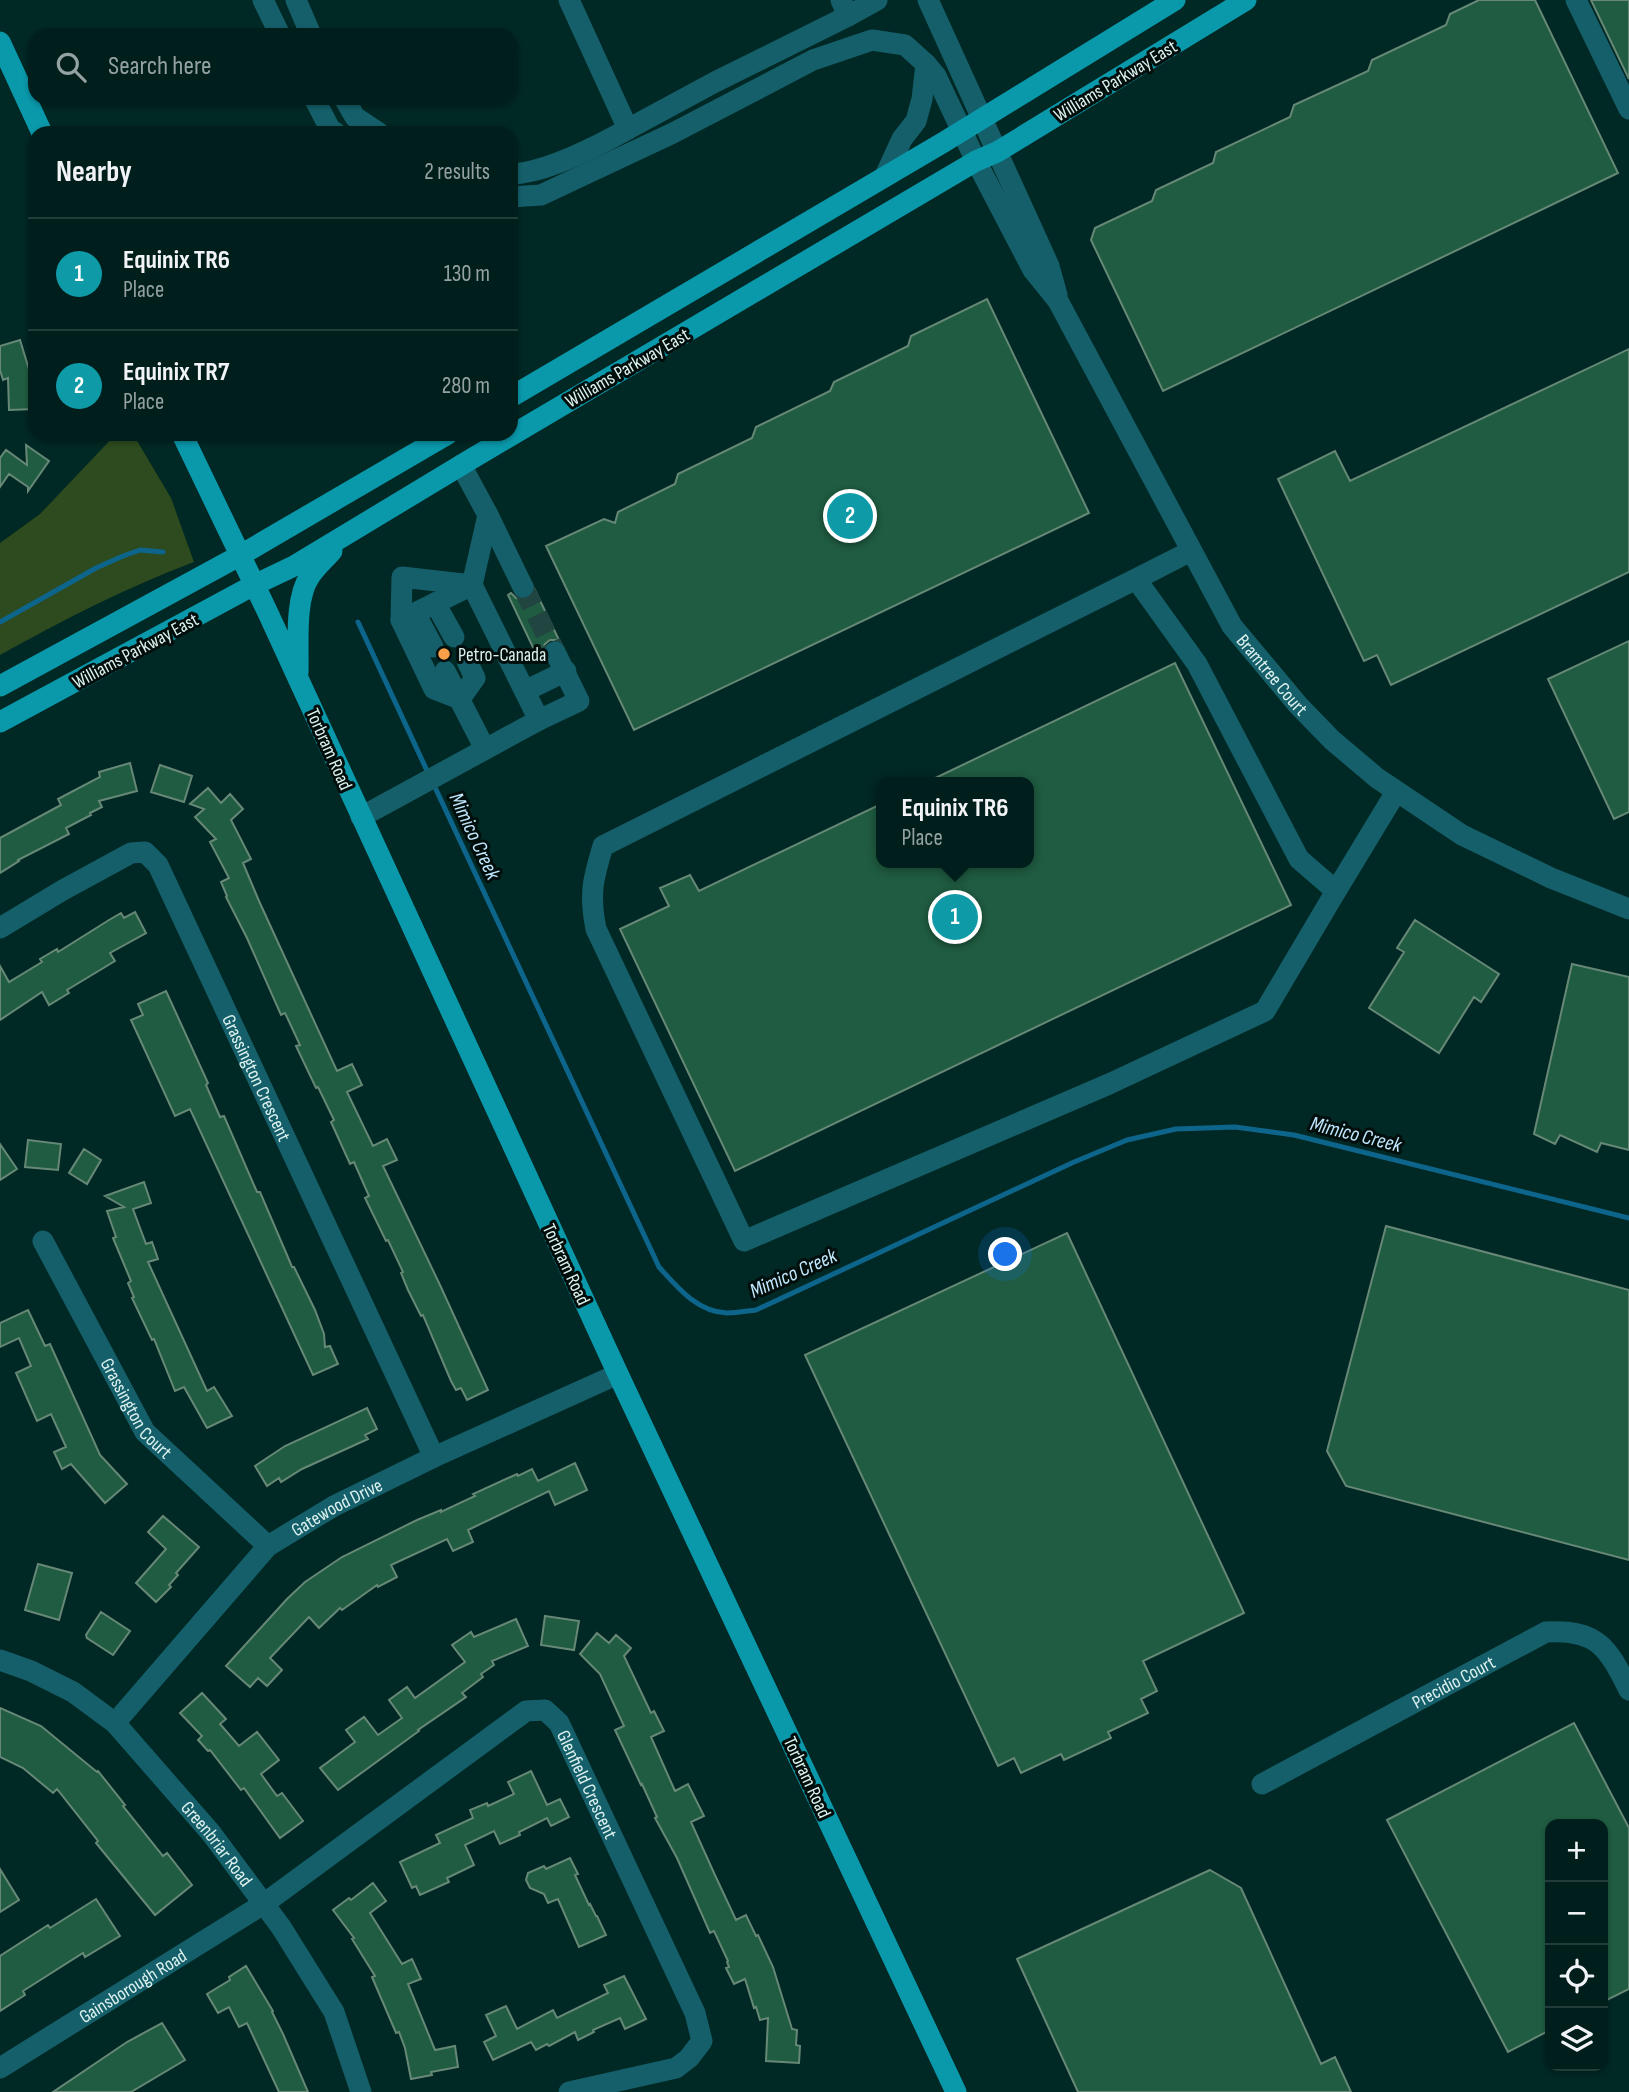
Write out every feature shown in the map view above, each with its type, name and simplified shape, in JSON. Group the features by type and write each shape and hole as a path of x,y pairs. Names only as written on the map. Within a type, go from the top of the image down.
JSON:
{"main road":[{"name":"Williams Parkway East","path":"518,393 961,131 1175,0"},
{"name":"Williams Parkway East","path":"518,431 976,161 996,152 1247,0"},
{"path":"0,42 28,103"},
{"path":"29,105 39,126"},
{"name":"Torbram Road","path":"185,441 298,679 618,1374 956,2092"},
{"name":"Williams Parkway East","path":"0,686 239,556 436,441"},
{"name":"Williams Parkway East","path":"0,722 294,566 502,441"},
{"path":"298,679 300,603 303,589 310,576 352,531"}],"street":[{"path":"263,0 277,28"},
{"path":"269,0 277,28"},
{"path":"296,0 308,28"},
{"path":"569,0 628,129"},
{"path":"518,173 537,169 592,149 845,8 877,0"},
{"path":"910,0 931,6"},
{"path":"1576,0 1629,109"},
{"name":"Bramtree Court","path":"931,6 1049,267 1058,301"},
{"path":"518,197 541,195 673,133 813,60 872,40 905,45 926,64 922,99 916,121 902,139 885,176"},
{"name":"Bramtree Court","path":"926,64 936,76 961,131 1033,271 1058,301 1232,626 1298,705 1332,740 1396,792 1462,835 1551,878 1629,909"},
{"path":"318,105 328,126"},
{"path":"348,105 355,117 368,126"},
{"path":"461,465 523,587"},
{"path":"488,514 472,585 539,720"},
{"path":"1191,551 603,846 593,879 591,904 596,929 744,1241 1109,1084 1265,1011 1396,792"},
{"path":"460,699 434,689 408,617 402,577 472,585"},
{"path":"1136,579 1197,664 1299,859 1336,891"},
{"path":"408,617 472,585"},
{"path":"435,603 454,637"},
{"path":"408,617 433,647"},
{"path":"460,699 475,678 467,661"},
{"path":"360,817 579,701 561,662 525,691"},
{"path":"445,671 485,749"},
{"name":"Grassington Crescent","path":"0,929 63,890 131,853 145,852 158,865 434,1457"},
{"name":"Grassington Court","path":"43,1241 145,1432 268,1546"},
{"name":"Gatewood Drive","path":"116,1723 268,1546 334,1506 434,1457 618,1374"},
{"name":"Precidio Court","path":"1262,1784 1546,1632 1565,1631 1586,1636 1601,1644 1612,1657 1629,1690"},
{"name":"Greenbriar Road","path":"0,1660 31,1671 73,1692 116,1723 211,1833 265,1903 334,2012 361,2092"},
{"name":"Glenfield Crescent","path":"265,1903 526,1711 545,1710 559,1723 695,2013 702,2041 676,2068 569,2092"},
{"name":"Gainsborough Road","path":"0,2068 265,1903"}],"green space":[{"path":"109,441 137,441 171,498 194,562 96,605 0,655 0,543 40,514"}],"building":[{"path":"1479,0 1535,0 1618,173 1163,391 1091,240 1095,228 1152,201 1156,190 1213,163 1216,152 1290,117 1294,105 1368,71 1372,60 1446,25 1450,14"},
{"path":"1591,0 1629,0 1629,79"},
{"path":"987,299 1089,513 634,730 546,546 604,519 615,523 618,512 675,484 678,474 752,438 756,427 830,391 834,382 908,346 911,336"},
{"path":"20,340 28,366 28,409 9,410 8,378 3,380 0,370 0,346"},
{"path":"1629,349 1629,572 1391,685 1377,655 1364,661 1278,479 1335,451 1350,481"},
{"path":"26,445 49,461 28,491 28,487 9,474 0,487 0,458 6,450 27,465"},
{"path":"535,590 559,640 550,640 545,644 542,650 543,658 539,660 508,595 511,593 523,600 529,598"},
{"path":"1629,641 1629,812 1614,819 1548,679"},
{"path":"1175,663 1291,905 735,1171 620,929 669,906 660,888 690,875 699,891 876,806 876,868 1034,868 1034,777 937,777"},
{"path":"130,763 137,791 99,801 102,807 66,828 69,834 18,860 0,873 0,838 61,805 58,799 100,777 99,772"},
{"path":"160,765 192,776 184,802 151,792"},
{"path":"208,788 221,803 230,794 243,809 231,820 251,859 243,863 259,901 337,1071 352,1064 362,1085 347,1092 373,1146 387,1139 397,1160 383,1166 488,1390 467,1400 461,1388 456,1390 451,1381 423,1315 421,1316 408,1290 388,1240 386,1241 365,1198 369,1196 354,1162 350,1164 331,1122 334,1120 296,1046 300,1045 285,1013 281,1015 226,897 221,882 229,878 210,842 216,839 195,817 204,809 190,804"},
{"path":"135,912 146,933 110,953 115,961 67,990 69,993 49,1005 42,992 0,1020 0,966 9,982 42,962 40,959 57,949 58,952 121,913 124,918"},
{"path":"1415,920 1499,974 1481,1002 1474,997 1439,1053 1369,1008 1404,952 1397,948"},
{"path":"1572,964 1629,977 1629,1150 1601,1143 1597,1152 1560,1135 1555,1144 1534,1134"},
{"path":"166,991 208,1083 206,1085 220,1117 224,1116 292,1267 315,1310 324,1334 325,1347 330,1346 338,1364 313,1375 190,1109 175,1116 131,1020 143,1015 138,1004"},
{"path":"28,1140 61,1144 58,1170 25,1167"},
{"path":"0,1144 17,1169 0,1180"},
{"path":"84,1149 101,1160 87,1184 69,1173"},
{"path":"144,1182 151,1203 133,1209 146,1244 152,1242 158,1259 148,1262 207,1391 214,1387 232,1416 207,1428 184,1387 175,1391 154,1339 152,1340 132,1298 134,1297 128,1283 131,1281 113,1238 116,1237 107,1211 124,1207 105,1196"},
{"path":"1386,1226 1629,1290 1629,1560 1346,1486 1327,1451"},
{"path":"1067,1233 1244,1613 1143,1661 1157,1691 1141,1699 1148,1713 1108,1732 1111,1738 1064,1760 1061,1754 1021,1773 1014,1758 998,1766 805,1355"},
{"path":"28,1310 45,1346 50,1344 100,1455 127,1484 105,1503 71,1464 62,1469 54,1452 66,1447 51,1414 37,1421 16,1373 31,1366 19,1338 0,1347 0,1323"},
{"path":"367,1408 377,1429 365,1435 368,1439 302,1469 281,1482 279,1478 267,1486 255,1466 285,1446"},
{"path":"575,1463 587,1490 555,1505 549,1491 468,1530 473,1542 453,1551 447,1539 391,1565 397,1577 378,1587 377,1585 342,1610 340,1608 319,1628 309,1617 270,1658 282,1670 267,1686 258,1678 250,1687 226,1666 305,1582 342,1557 517,1474 518,1476 532,1469 538,1481"},
{"path":"163,1516 199,1547 176,1573 178,1575 169,1585 171,1587 156,1602 136,1583 166,1549 148,1532"},
{"path":"38,1564 72,1573 59,1620 25,1610"},
{"path":"101,1612 130,1631 113,1655 86,1635"},
{"path":"545,1616 579,1621 574,1650 541,1645"},
{"path":"516,1619 528,1646 492,1661 494,1665 481,1674 483,1677 462,1693 466,1697 338,1790 320,1768 355,1742 346,1730 364,1717 378,1735 402,1718 389,1700 407,1687 415,1698 465,1662 452,1645 471,1632 474,1637"},
{"path":"597,1633 609,1643 616,1635 631,1648 624,1656 651,1713 654,1711 664,1731 651,1737 675,1791 688,1784 704,1816 691,1822 736,1920 746,1915 773,1967 792,2029 797,2030 799,2063 766,2061 768,2018 760,2020 745,1979 734,1984 726,1968 729,1967 728,1961 714,1931 710,1933 615,1730 624,1726 600,1674 580,1654"},
{"path":"202,1693 226,1719 220,1724 239,1746 257,1732 279,1760 261,1774 277,1796 282,1793 303,1821 280,1838 244,1788 241,1790 210,1750 198,1740 202,1736 180,1713"},
{"path":"0,1708 41,1726 98,1771 163,1856 167,1853 192,1885 155,1915 96,1843 98,1841 57,1789 53,1793 23,1768 0,1757"},
{"path":"1574,1723 1629,1828 1629,1989 1608,2000 1608,1819 1545,1819 1545,2033 1508,2052 1387,1820"},
{"path":"531,1771 547,1805 560,1799 569,1817 551,1826 547,1818 500,1844 494,1831 465,1845 474,1865 447,1878 449,1882 420,1895 416,1886 412,1888 400,1862 440,1843 436,1835 473,1818 470,1810 487,1803 488,1806 514,1794 508,1782"},
{"path":"570,1858 589,1905 606,1935 579,1947 558,1899 548,1903 544,1894 530,1888 526,1880 528,1873 544,1866 546,1869"},
{"path":"0,1869 19,1900 0,1912"},
{"path":"1210,1870 1241,1888 1321,2064 1335,2057 1351,2092 1078,2092 1017,1959"},
{"path":"373,1883 386,1901 370,1913 402,1964 412,1959 421,1979 408,1984 435,2050 455,2046 458,2067 411,2079 405,2048 372,1977 375,1976 352,1939 354,1938 333,1910"},
{"path":"96,1899 120,1936 85,1957 83,1953 23,1991 25,1995 0,2011 0,1956 48,1925 50,1928"},
{"path":"246,1966 273,2011 308,2092 279,2092 247,2023 239,2027 229,2007 218,2013 207,1994"},
{"path":"624,1976 646,2019 625,2029 620,2018 578,2040 575,2032 536,2050 531,2042 493,2060 484,2042 496,2036 486,2015 506,2006 517,2029 553,2010 557,2018 608,1993 604,1985"},
{"path":"162,2023 185,2060 131,2092 53,2092 127,2042"}],"waterway":[{"name":"Mimico Creek","path":"0,622 96,568 123,556 140,550 163,552"},
{"name":"Mimico Creek","path":"358,622 429,775"},
{"name":"Mimico Creek","path":"433,783 659,1267 688,1297 716,1312 756,1310 1074,1162 1127,1140 1176,1129 1235,1127 1294,1135 1629,1218"}],"tunnel":[{"path":"523,587 555,652"}],"place":[{"name":"Equinix TR7","path":"850,516"},
{"name":"Petro-Canada","path":"444,654"},
{"name":"Equinix TR6","path":"955,917"}]}
